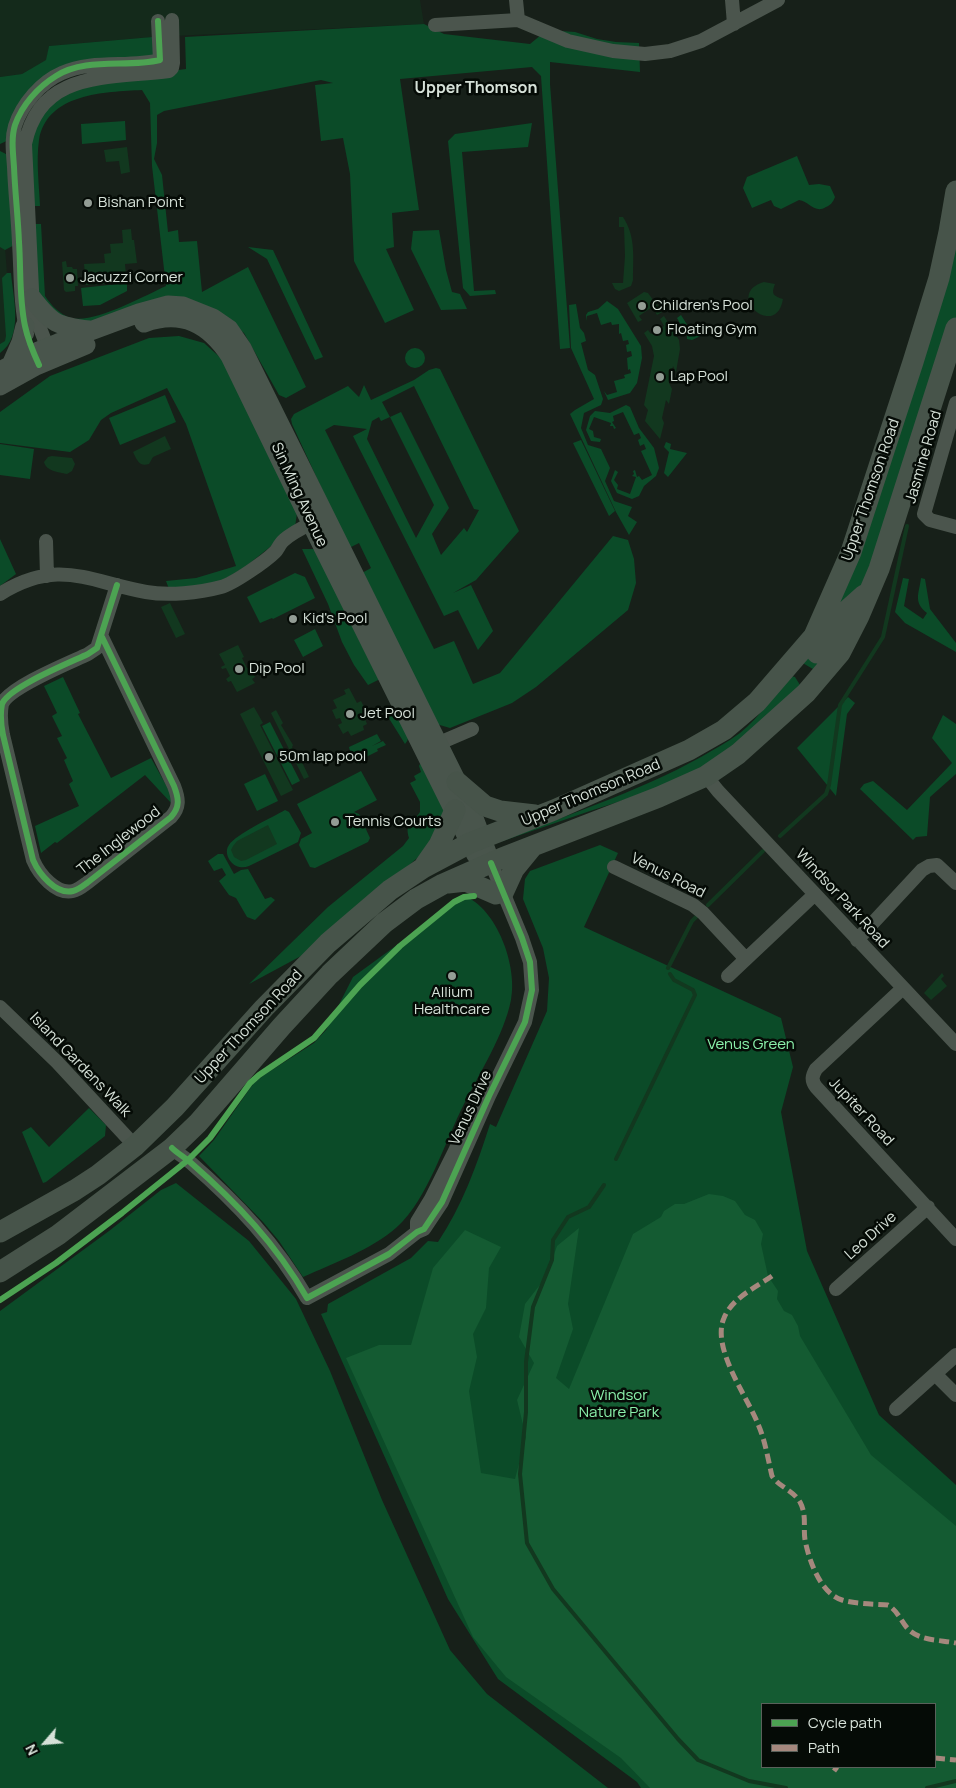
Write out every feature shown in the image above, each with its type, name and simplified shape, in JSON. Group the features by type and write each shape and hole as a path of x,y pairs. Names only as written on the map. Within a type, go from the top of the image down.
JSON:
{"main road":[{"name":"Upper Thomson Road","path":"0,1232 74,1190 135,1146 176,1107 264,1008 328,943 390,890 423,868 475,841 540,815 689,750 724,730 757,702 814,636 851,552 939,278 956,192"},
{"path":"32,298 53,322 64,327 90,331"},
{"name":"Sin Ming Avenue","path":"0,386 43,356 90,331 139,313 168,305 183,306 200,311 229,329 242,348 277,422 321,524"},
{"name":"Sin Ming Avenue","path":"5,368 94,342 161,318 184,319 206,329 220,340 321,524 431,747 455,810 475,841"},
{"path":"5,368 17,351 25,326"},
{"name":"Upper Thomson Road","path":"0,1272 58,1235 172,1148 198,1123 330,974 384,923 416,899 443,884 534,845 659,797 706,776 738,754 806,693 823,675 840,652 859,616 879,569 956,328"},
{"path":"806,693 801,677 792,672 790,665 807,664 812,660 845,612 868,592"},
{"name":"Sin Ming Avenue","path":"431,747 457,782 474,818 475,841"},
{"path":"457,782 485,806 500,811 540,815"},
{"path":"423,868 439,845 455,810"},
{"name":"Venus Drive","path":"475,841 487,865"},
{"path":"443,884 466,881 499,894 514,869 534,845"}],"street":[{"path":"516,0 518,20"},
{"path":"732,0 734,24"},
{"path":"435,25 518,20 568,41 612,51 645,54 670,51 701,40 778,0"},
{"path":"43,356 25,326 22,307 13,138 20,114 42,86 70,70 160,60 165,21 173,63 169,71 95,78 68,86"},
{"path":"43,356 33,310 25,144 32,120 40,108 48,99 77,81 79,77 76,71 70,70"},
{"name":"Jasmine Road","path":"956,403 924,514 930,520 956,527"},
{"path":"0,594 23,582 47,576 71,574 159,593 211,590 231,584 275,552 283,540 321,524"},
{"path":"46,541 47,576"},
{"name":"The Inglewood","path":"102,637 174,786 178,803 176,812 171,817 87,883 77,890 64,891 53,886 44,877 34,860 3,735 0,714 2,705 10,693 97,648 117,585"},
{"path":"431,747 472,729"},
{"name":"Windsor Park Road","path":"706,776 956,1044"},
{"name":"Venus Drive","path":"172,1148 188,1160 259,1229 279,1255 306,1298 388,1254 417,1232 424,1229 442,1202 489,1096 525,1022 532,990 522,938 499,894 487,865"},
{"path":"857,940 922,870 929,866 937,866 956,883"},
{"name":"Venus Road","path":"614,867 693,905 703,913 746,959"},
{"path":"728,976 815,894"},
{"name":"Jupiter Road","path":"903,988 816,1069 812,1075 812,1081 956,1239"},
{"name":"Island Gardens Walk","path":"0,1007 44,1050 135,1146"},
{"name":"Leo Drive","path":"836,1289 928,1207"},
{"path":"896,1409 956,1355"},
{"path":"935,1374 956,1395"}],"shaded area":[{"path":"0,0 420,0 424,24 152,37 49,46 47,60 22,74 0,77"},
{"path":"127,147 130,172 121,174 119,161 106,162 104,150"},
{"path":"0,183 10,339 0,344"},
{"path":"619,217 623,217 632,240 633,280 631,286 619,291 615,289 612,283 623,283 625,256 624,227 619,227"},
{"path":"131,229 137,263 125,264 126,275 117,276 117,283 86,285 84,264 105,263 104,254 111,253 110,244 123,243 122,230"},
{"name":"Jacuzzi Corner","path":"66,261 67,267 77,269 78,286 75,286 75,291 66,292 64,290 62,262"},
{"path":"764,282 775,284 774,294 783,299 778,311 771,316 763,315 756,311 750,304 749,296 753,288"},
{"name":"Children's Pool","path":"644,292 648,293 662,312 657,315 652,307 639,316 642,320 638,322 627,303"},
{"name":"Lap Pool","path":"664,316 679,340 680,349 676,372 673,366 669,383 672,389 669,404 666,400 662,418 664,423 660,439 645,421 648,410 644,405 654,356 652,346 644,333 648,330 651,334 664,326 660,319"},
{"path":"165,436 171,449 153,457 149,464 143,465 139,462 133,452"},
{"path":"48,457 72,458 75,464 72,471 67,474 53,471 47,467 44,462"},
{"path":"170,603 185,634 176,638 161,607"},
{"name":"Dip Pool","path":"238,645 247,668 250,667 255,677 252,679 255,683 237,692 231,681 228,682 226,679 230,676 226,668 222,669 221,667 225,665 219,654"},
{"name":"Jet Pool","path":"349,688 357,703 361,701 369,717 365,719 367,724 363,726 364,730 351,736 348,731 343,734 338,725 342,723 340,718 336,719 332,710 337,708 333,700 346,694 344,690"},
{"name":"50m lap pool","path":"254,707 263,723 260,725 293,790 281,796 240,714"},
{"path":"276,710 283,723 281,725 309,777 304,779 271,713"},
{"path":"268,825 277,844 246,860 241,861 234,857 231,850 237,841"},
{"path":"942,973 944,976 941,979 947,986 931,1000 924,993"}],"green space":[{"path":"424,24 444,34 530,44 547,30 575,32 597,39 616,42 639,43 640,72 550,62 550,84 570,348 560,349 541,76 532,67 400,79 419,210 392,213 394,247 386,249 414,310 385,323 354,261 350,174 343,138 321,141 315,85 333,83 321,80 164,111 157,115 157,143 154,159 162,175 168,232 178,230 179,242 197,241 202,292 248,267 306,387 286,398 279,395 244,333 229,321 87,324 56,316 36,293 33,224 41,224 45,296 56,309 67,317 81,319 105,313 166,286 152,166 150,103 142,90 95,94 65,104 53,113 44,124 39,140 40,206 28,206 28,132 58,92 142,75 186,69 185,37"},
{"path":"152,37 160,60 86,67 42,86 13,138 0,144 0,77 22,74 46,60 49,46"},
{"path":"125,121 126,140 82,144 81,124"},
{"path":"532,123 528,147 462,152 474,291 495,290 496,294 470,296 463,288 448,141 455,134"},
{"path":"0,151 12,157 18,243 5,250 0,247"},
{"path":"797,156 809,185 830,186 835,197 832,203 819,209 799,200 781,209 774,206 771,200 752,208 743,188 747,177"},
{"path":"956,208 956,329 879,569 823,675 796,659 814,636"},
{"path":"439,230 452,292 460,294 467,309 441,310 411,249 413,231"},
{"path":"248,247 273,250 323,357 315,360 267,259"},
{"path":"7,273 11,273 15,305 15,327 7,346 0,353 0,344 5,341 6,336 2,278"},
{"path":"127,283 127,291 100,305 83,306 81,288"},
{"path":"607,301 618,309 641,346 642,358 637,383 630,393 608,400 604,391 607,395 617,392 614,381 625,378 624,375 631,373 630,369 628,370 627,358 632,356 631,351 627,352 626,345 629,344 628,340 623,341 621,333 619,334 619,324 612,325 611,322 601,325 597,313 587,316 587,321 586,315 588,312 598,309"},
{"path":"576,304 580,328 584,333 586,341 581,343 588,370 595,375 603,399 601,405 584,413 581,428 588,445 601,449 610,468 605,481 614,501 632,507 628,516 637,522 629,535 616,512 570,414 594,399 571,348 569,305"},
{"path":"681,315 693,334 698,335 715,325 721,335 720,338 705,334 692,340 687,339 677,318"},
{"path":"179,336 204,343 223,360 297,513 295,527 245,567 218,583 169,589 166,581 196,578 236,566 186,424 167,388 111,413 101,420 89,440 70,452 0,443 0,412 50,376 149,338"},
{"path":"415,348 422,351 425,358 422,365 415,368 408,365 405,358 408,351"},
{"path":"440,369 519,531 476,580 453,593 471,585 493,631 478,650 458,610 444,616 353,436 367,429 334,425 325,430 434,649 454,641 473,684 500,673 613,536 628,540 634,559 636,583 628,610 536,687 512,703 450,728 426,721 362,573 371,568 359,543 349,548 291,419 294,414 348,386 359,397 364,385 371,400 414,380 429,370","holes":["414,386 474,509 479,510 467,532 464,528 441,555 432,534 449,508 401,412 390,417 382,402","379,417 381,421 390,417 434,505 416,538 367,439 372,421"]},
{"path":"165,395 176,422 120,445 109,418"},
{"path":"626,405 630,407 639,428 654,448 659,468 656,476 644,486 639,496 632,499 617,493 611,481 615,470 618,472 614,480 618,485 617,489 630,494 636,477 632,476 634,474 633,471 635,470 637,477 639,476 642,480 652,475 641,451 646,449 644,444 640,446 638,440 641,438 639,433 634,435 623,412 613,416 614,421 612,422 616,428 614,429 613,426 610,426 611,423 594,417 589,429 593,431 594,437 601,439 600,442 591,441 586,430 590,416 595,411 610,413"},
{"path":"581,440 615,511 609,516 573,443"},
{"path":"666,442 671,444 670,449 687,453 668,477 664,473 669,452 664,447"},
{"path":"0,444 34,449 30,479 0,475"},
{"path":"0,539 16,574 0,586"},
{"path":"302,549 313,549 321,553 382,678 368,685 354,665 342,642 328,604"},
{"path":"295,573 305,577 315,598 273,619 260,623 247,597"},
{"path":"903,578 909,579 904,606 923,619 927,613 920,605 918,597 921,578 925,579 930,609 956,643 956,652 905,623 895,612"},
{"path":"315,629 323,646 303,657 294,640"},
{"path":"791,676 795,677 800,685 784,705 703,769 633,797 497,843 626,793 701,757 747,727"},
{"path":"63,677 80,713 78,714 111,778 151,758 171,794 172,804 145,775 57,843 55,842 41,853 35,826 79,806 69,784 73,781 64,760 67,758 57,738 62,736 52,716 57,713 44,686"},
{"path":"848,697 855,703 847,714 836,796 797,748"},
{"path":"395,706 408,730 408,740 405,744 385,712"},
{"path":"943,715 956,724 956,774 930,797 927,836 916,837 913,840 860,789 864,784 873,781 907,810 952,763 932,738"},
{"path":"270,722 300,781 292,785 262,726"},
{"path":"377,734 381,741 372,746 383,741 386,745 364,758 362,757 363,761 358,764 356,760 349,763 344,754 350,751 349,747"},
{"path":"420,764 424,765 448,810 424,852 314,949 249,984 328,907 403,846 409,838 408,829 410,823 420,812 420,802 410,783 416,780 414,776 421,772"},
{"name":"Tennis Courts","path":"361,771 377,800 354,812 359,814 370,838 368,842 315,868 310,867 299,845 301,839 312,833 297,804"},
{"path":"265,774 278,801 257,811 244,784"},
{"path":"285,810 289,812 301,833 298,842 249,866 236,866 230,861 227,852 228,847 233,841"},
{"name":"Windsor Nature Park","path":"600,845 618,853 584,927 781,1018 793,1067 781,1112 807,1251 879,1415 956,1485 956,1788 641,1788 637,1782 498,1679 448,1599 321,1314 327,1312 328,1304 411,1258 428,1241 438,1242 468,1185 490,1124 496,1127 547,1011 549,978 543,948 523,899 525,879 530,871"},
{"path":"218,854 223,854 234,874 248,869 265,899 271,897 275,900 255,920 247,917 236,898 229,895 219,881 226,875 222,868 214,871 208,861"},
{"path":"464,896 476,903 495,925 508,956 512,987 511,1000 503,1027 464,1104 427,1186 408,1215 397,1227 376,1243 303,1277 279,1241 263,1222 199,1156 214,1140 253,1084 314,1043 326,1030 353,977"},
{"path":"89,1108 106,1125 105,1136 43,1183 22,1132 31,1127 49,1147"},
{"path":"176,1183 249,1241 296,1299 330,1371 382,1500 450,1650 487,1694 608,1788 0,1788 0,1311 109,1231 161,1190"},
{"name":"Windsor Nature Park","path":"709,1194 723,1196 735,1201 745,1215 755,1220 763,1234 761,1244 768,1276 778,1291 777,1299 784,1311 792,1315 798,1326 800,1336 871,1455 956,1526 956,1788 650,1788 621,1758 506,1677 473,1637 346,1358 379,1345 411,1345 433,1268 465,1230 501,1247 489,1268 486,1308 473,1334 477,1357 469,1391 481,1473 515,1479 526,1437 517,1400 534,1363 519,1337 525,1304 546,1277 557,1246 579,1228 568,1304 573,1329 556,1378 569,1389 633,1234 661,1217 664,1211 675,1204 684,1204"}],"waterway":[{"path":"780,836 826,794 829,785 840,705 883,637 907,526"},
{"path":"708,905 763,851"},
{"path":"668,968 692,921 696,917"},
{"path":"616,1159 695,995 693,990 674,980 670,974"},
{"path":"604,1185 589,1207 568,1217 553,1240 552,1260 533,1307 526,1362 526,1412 520,1474 527,1543 553,1589 678,1739 698,1760 749,1781 786,1788"},
{"path":"927,1788 956,1781"}],"marked path":[{"path":"772,1276 732,1305 724,1318 721,1330 722,1343 732,1372 760,1430 772,1476 800,1502 804,1516 805,1540 809,1557 817,1575 828,1590 842,1600 888,1605 914,1634 925,1638 956,1643"},
{"path":"936,1758 956,1760"}],"cycle path":[{"path":"39,365 25,326 22,305 13,151 15,125 22,110 37,91 49,80 68,70 93,65 160,60 158,21"},
{"path":"102,637 174,786 178,803 171,817 82,887 75,890 60,890 44,877 33,860 3,735 1,720 2,704 7,697 27,683 97,648 117,585"},
{"path":"172,1148 207,1177 240,1209 269,1242 307,1298 389,1254 417,1232 424,1229 442,1202 489,1096 525,1022 532,990 530,962 491,863"},
{"path":"0,1300 56,1263 188,1160 210,1138 250,1083 314,1038 360,985 400,946 454,902 464,897 474,896"}],"place":[{"name":"Bishan Point","path":"88,203"},
{"name":"Jacuzzi Corner","path":"70,278"},
{"name":"Children's Pool","path":"642,306"},
{"name":"Floating Gym","path":"657,330"},
{"name":"Lap Pool","path":"660,377"},
{"name":"Kid's Pool","path":"293,619"},
{"name":"Dip Pool","path":"239,669"},
{"name":"Jet Pool","path":"350,714"},
{"name":"50m lap pool","path":"269,757"},
{"name":"Tennis Courts","path":"335,822"},
{"name":"Allium Healthcare","path":"452,976"}],"district":[{"name":"Upper Thomson","path":"476,89"}],"park label":[{"name":"Venus Green","path":"751,1045"}]}
